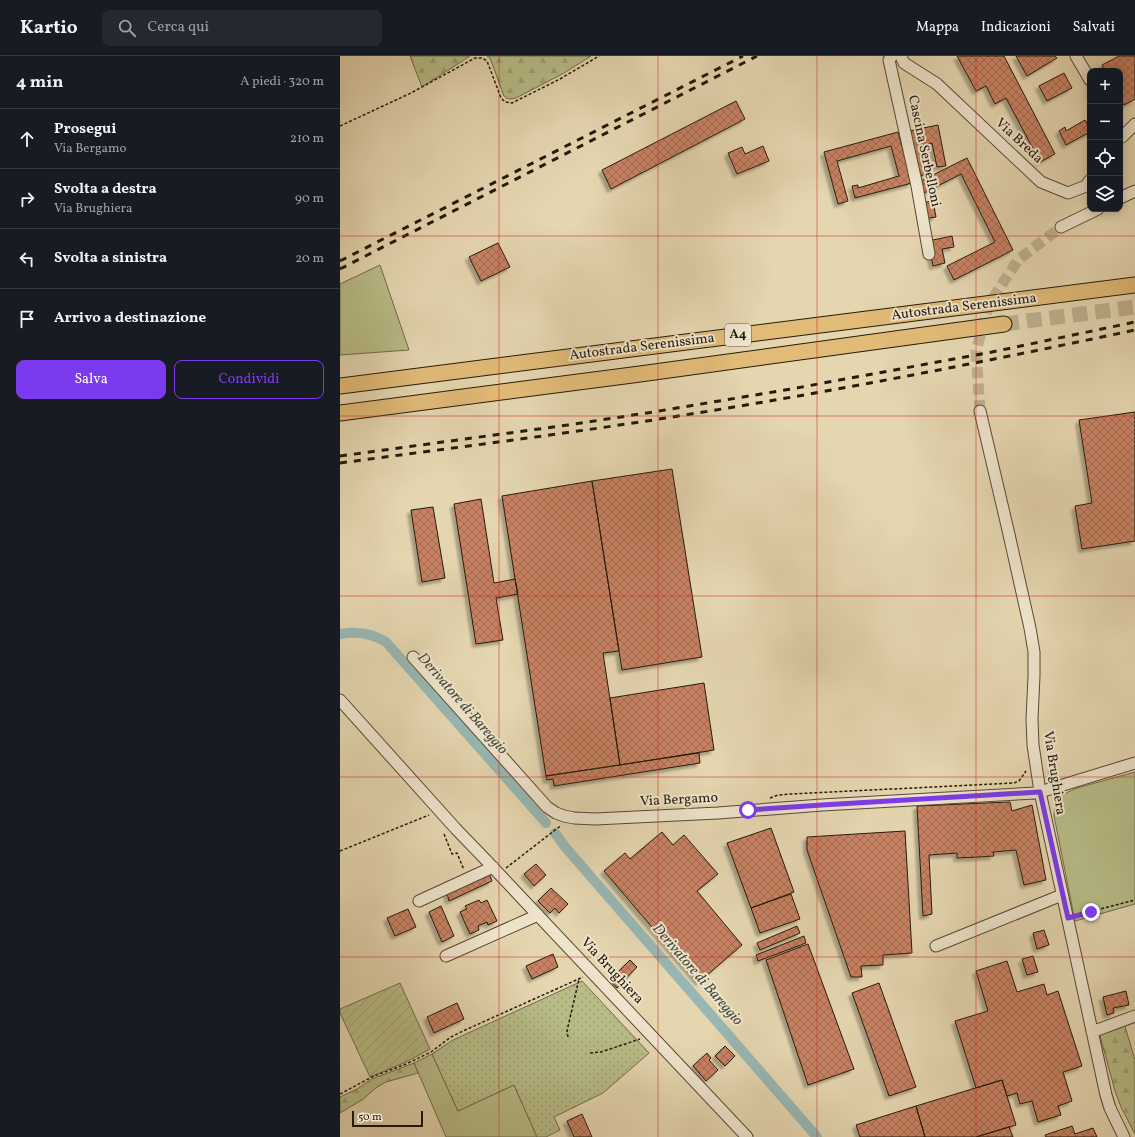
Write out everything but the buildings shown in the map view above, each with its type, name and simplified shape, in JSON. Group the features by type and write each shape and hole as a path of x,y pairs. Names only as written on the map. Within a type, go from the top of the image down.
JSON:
{"highway":[{"name":"Autostrada Serenissima","path":"340,386 1135,285"},
{"name":"Autostrada Serenissima","path":"340,413 640,374 1004,324"}],"street":[{"name":"Cascina Serbelloni","path":"892,56 889,60 917,186 929,254"},
{"name":"Via Breda","path":"901,56 904,63 937,84 1041,182 1068,193 1087,184"},
{"path":"1076,56 1087,75"},
{"path":"1123,135 1135,124"},
{"path":"1123,197 1135,191"},
{"path":"1061,227 1092,212"},
{"name":"Via Brughiera","path":"980,411 1030,628 1034,652 1032,745 1040,792 1106,1095 1110,1108 1124,1137"},
{"name":"Via Bergamo","path":"413,657 547,807 556,812 574,818 595,819 718,813 822,805 1040,792 1135,763"},
{"name":"Via Brughiera","path":"340,700 440,811 747,1137"},
{"path":"419,900 493,867"},
{"path":"936,946 1062,895"},
{"path":"446,956 538,915"},
{"path":"1092,1032 1135,1016"}],"path":[{"path":"340,126 411,94 475,58 482,58 487,61 501,98 505,102 512,103 560,79 598,56"},
{"path":"340,851 440,811"},
{"path":"444,834 452,854 457,853 466,873"},
{"path":"1068,918 1135,900"},
{"path":"340,1094 430,1052 451,1037 463,1031 592,972"},
{"path":"568,1037 579,978"},
{"path":"590,1053 601,1052 651,1035"}],"green space":[{"path":"410,56 470,56 422,87"},
{"path":"487,56 591,56 564,73 516,98 510,99 504,96 490,58"},
{"path":"380,265 409,350 340,355 340,284"},
{"path":"1135,772 1135,904 1075,921 1054,816 1055,805 1063,795 1077,788"},
{"path":"582,981 649,1053 603,1093 554,1117 560,1130 546,1137 537,1137 514,1085 458,1111 432,1054 453,1040"},
{"path":"400,983 430,1049 406,1062 370,1077 340,1013 340,1009"},
{"path":"1124,1023 1135,1060 1135,1134 1121,1107 1115,1091 1099,1032"},
{"path":"432,1054 458,1111 514,1085 537,1137 446,1137 414,1063"},
{"path":"414,1063 418,1073 386,1082 377,1087 362,1100 340,1113 340,1097 357,1089 372,1079"}],"waterway":[{"name":"Derivatore di Bareggio","path":"340,634 364,634 386,642 546,823"},
{"name":"Derivatore di Bareggio","path":"555,833 566,848 817,1137"}],"tunnel":[{"path":"980,411 976,351 989,304 1018,260 1061,227"},
{"path":"1004,324 1135,307"}],"railway":[{"path":"340,261 743,56"},
{"path":"340,269 757,56"},
{"path":"340,456 568,425 791,389 992,352 1135,322"},
{"path":"340,463 575,432 774,400 1015,355 1135,330"}],"route":[{"path":"748,810 1040,792 1068,918 1091,912"}]}
